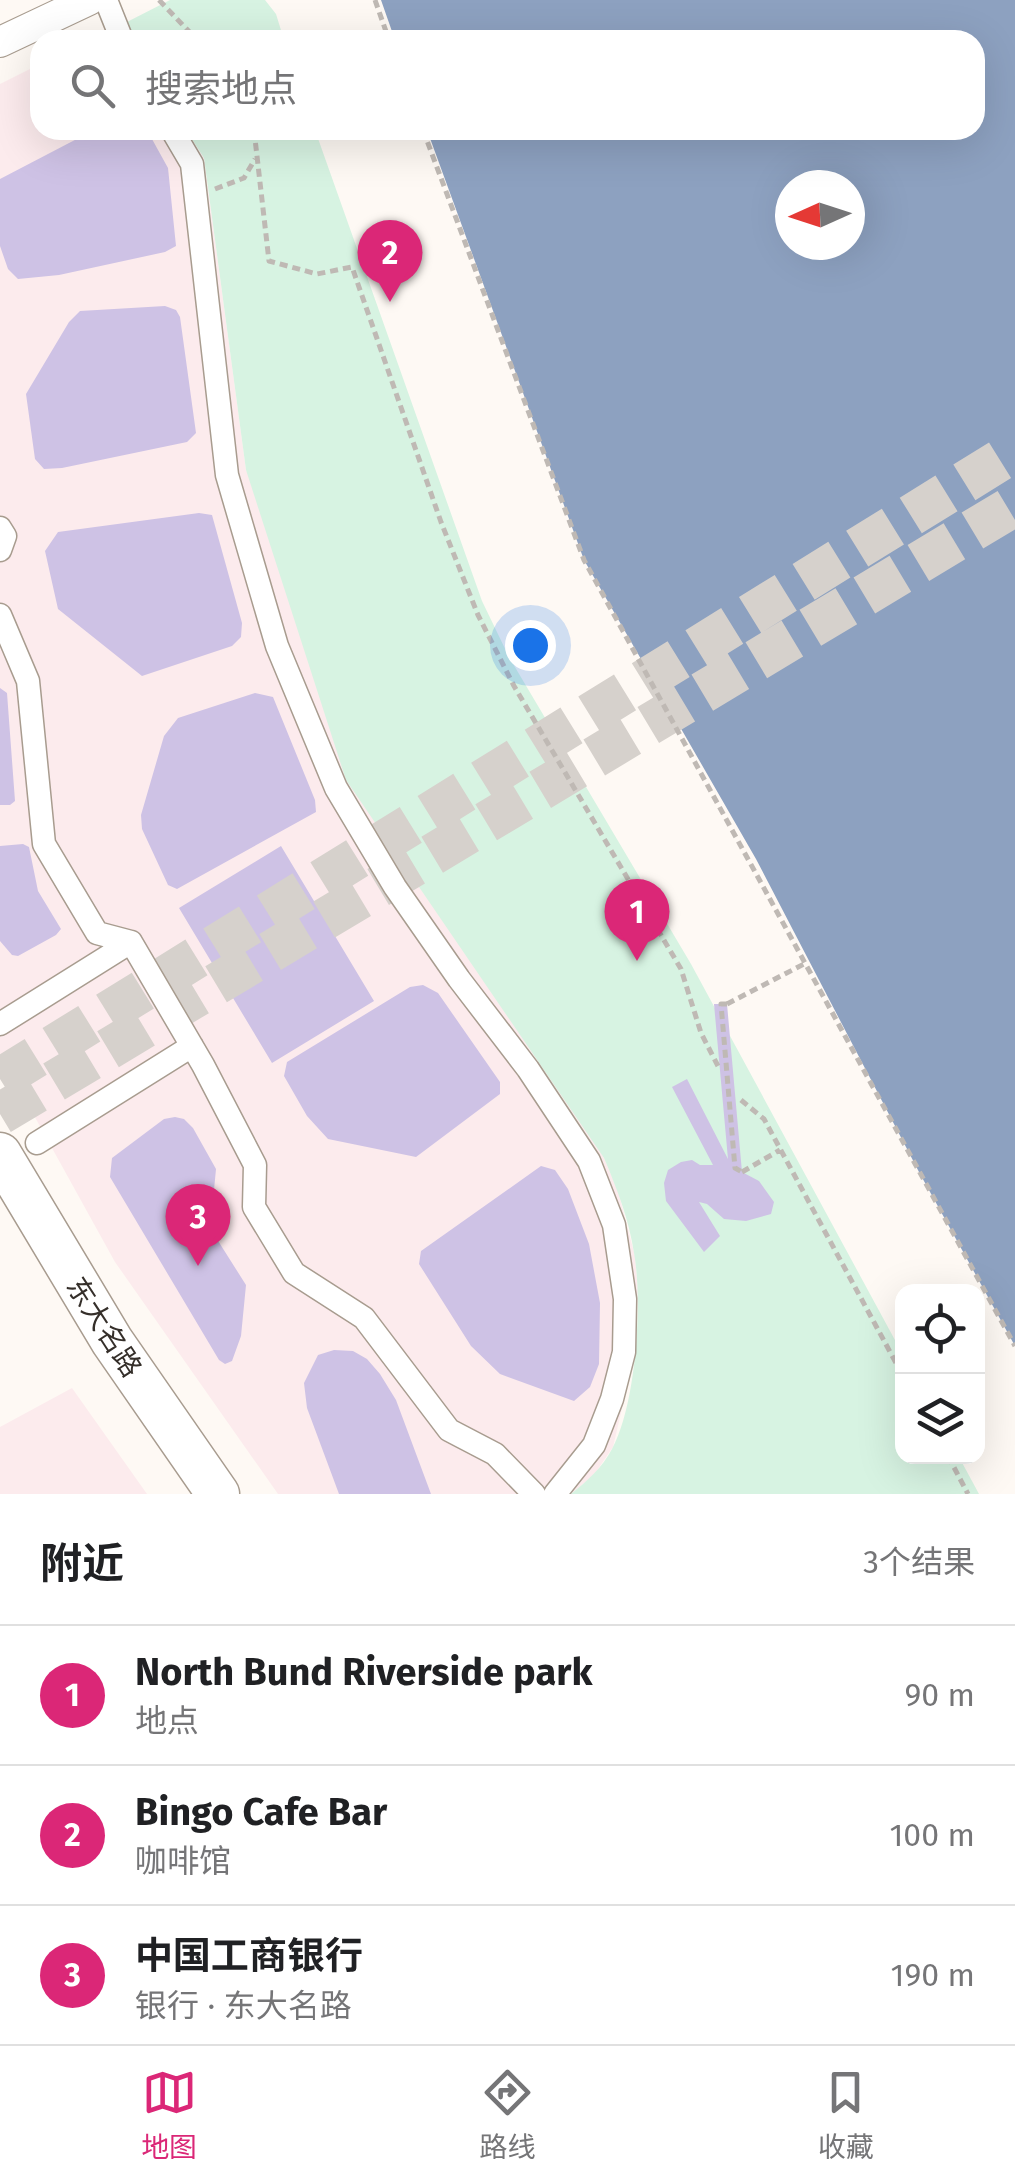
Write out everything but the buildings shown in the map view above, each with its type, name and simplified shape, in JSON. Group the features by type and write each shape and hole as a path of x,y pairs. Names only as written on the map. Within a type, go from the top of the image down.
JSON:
{"main road":[{"name":"东大名路","path":"19,1148 62,1263 218,1494"}],"street":[{"path":"0,42 36,11 89,0"},
{"path":"106,0 118,30"},
{"path":"178,140 192,164 227,475 277,646 336,788 395,887 589,1160 614,1225 625,1299 624,1352 612,1399 594,1445 555,1494"},
{"path":"0,528 5,536 0,550"},
{"path":"0,616 28,680 44,844 97,933 131,942 192,1046 255,1166 254,1207 294,1273 364,1318 449,1430 495,1454 534,1494"},
{"path":"0,1024 131,942"},
{"path":"19,1148 192,1046"}],"path":[{"path":"159,0 188,30"},
{"path":"374,0 386,30"},
{"path":"255,140 269,261 316,274 352,266 441,522 478,615 514,686 681,969 700,1034 718,1066"},
{"path":"427,140 584,560 1015,1346"},
{"path":"196,195 244,178 257,156"},
{"path":"780,1150 742,1172 734,1168 721,1004 804,964"},
{"path":"741,1100 764,1119 895,1361"},
{"path":"952,1464 968,1494"}],"shaded area":[{"path":"30,69 30,140 192,140 204,158 246,470 618,1191 635,1256 635,1353 613,1447 594,1475 571,1494 278,1494 115,1262 0,1054 0,84"},
{"path":"72,1388 147,1494 0,1494 0,1427"}],"green space":[{"path":"170,0 265,0 276,14 281,30 128,30 125,23"},
{"path":"192,140 319,140 482,601 509,657 691,964 895,1340 895,1464 963,1464 979,1494 571,1494 608,1456 627,1407 638,1298 626,1216 604,1158 346,780 246,470 204,158"}],"water":[{"path":"381,0 1015,0 1015,1346 985,1292 985,1284 981,1284 919,1172 756,859 584,560 431,140 985,140 985,30 392,30"}],"tunnel":[{"path":"0,1079 1015,451"},
{"path":"0,1114 1015,505"}],"place":[{"name":"Bingo Cafe Bar","path":"390,302"},
{"name":"North Bund Riverside park","path":"637,961"},
{"name":"中国工商银行","path":"198,1266"}]}
